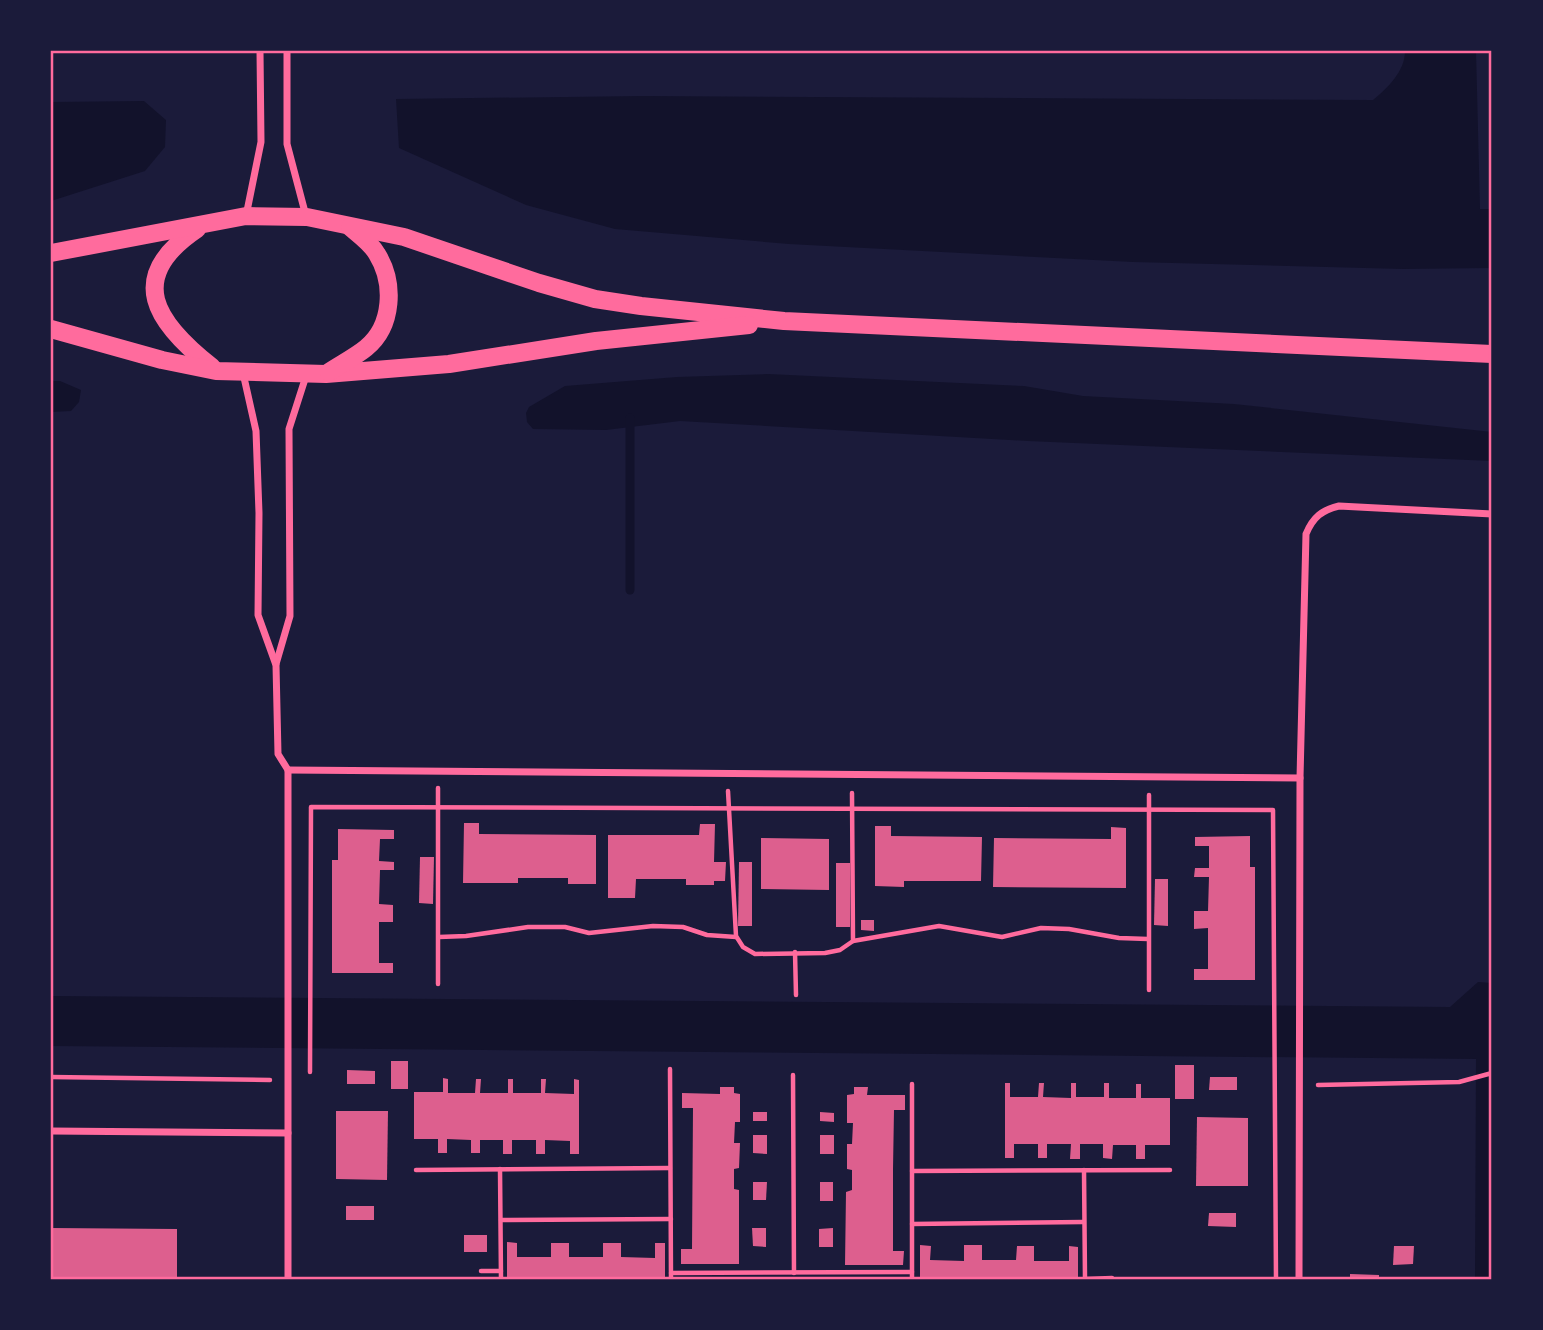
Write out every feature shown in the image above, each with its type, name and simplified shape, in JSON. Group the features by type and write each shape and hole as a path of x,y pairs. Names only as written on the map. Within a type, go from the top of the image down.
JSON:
{"main road":[{"path":"51,254 246,216 307,217 404,237 539,283 596,299 784,321 1492,354"},
{"path":"206,223 167,253 158,268 154,287 156,303 168,326 184,345 216,371"},
{"path":"326,374 367,348 383,328 388,308 389,290 384,266 375,251 347,225"},
{"path":"51,329 162,360 216,371 326,374 449,364 596,341 784,321"}],"street":[{"path":"246,216 261,142 261,51"},
{"path":"287,51 286,144 307,217"},
{"path":"243,372 256,430 259,513 258,615 276,665"},
{"path":"288,1279 288,769 278,754 276,665 290,616 289,429 307,373"},
{"path":"1299,1279 1300,778 1306,534 1317,516 1327,509 1352,506 1492,514"},
{"path":"288,769 1300,778"},
{"path":"51,1131 288,1133"}],"path":[{"path":"438,771 438,984"},
{"path":"727,773 736,936 743,947 755,954 825,953 840,950 853,941 939,926 1002,937 1041,928 1148,939"},
{"path":"852,774 853,941"},
{"path":"1149,777 1149,990"},
{"path":"310,1081 311,807 1273,810 1276,1279"},
{"path":"439,937 528,927 565,927 589,933 653,926 683,927 707,936 736,936"},
{"path":"795,952 796,995"},
{"path":"670,1069 671,1276 912,1272"},
{"path":"1299,1085 1458,1082 1492,1073"},
{"path":"793,1075 794,1273"},
{"path":"51,1077 288,1081"},
{"path":"912,1084 912,1279"},
{"path":"416,1170 670,1168"},
{"path":"500,1169 501,1279"},
{"path":"1084,1170 1085,1279 1112,1278"},
{"path":"912,1171 1170,1170"},
{"path":"501,1220 671,1219"},
{"path":"912,1224 1083,1222"},
{"path":"481,1271 501,1271"}],"shaded area":[{"path":"1405,51 1476,51 1480,209 1492,209 1492,268 1403,269 1133,262 789,244 615,229 526,205 399,148 396,99 643,96 1373,100 1399,72"},
{"path":"144,101 166,120 165,147 145,171 51,201 51,102"},
{"path":"768,374 1024,386 1083,396 1234,404 1492,432 1492,461 1028,441 680,421 606,430 533,429 527,422 526,413 529,407 565,386 677,377"},
{"path":"51,381 60,381 81,390 79,402 71,411 51,412"},
{"path":"1478,982 1492,983 1492,1279 1475,1279 1476,1059 51,1046 51,996 1450,1007"}],"building":[{"path":"464,823 479,823 479,834 596,835 596,884 568,884 568,878 518,878 518,883 463,883"},
{"path":"700,824 715,824 714,862 726,862 725,881 714,881 714,885 686,885 686,879 636,879 635,898 608,898 608,835 699,835"},
{"path":"875,826 891,826 891,836 982,837 981,881 904,881 904,887 875,886"},
{"path":"1111,827 1126,828 1126,888 993,887 994,838 1111,839"},
{"path":"338,829 394,830 394,839 380,839 379,861 394,862 394,870 380,870 379,904 393,905 393,922 379,922 379,963 393,963 393,973 332,973 332,860 338,860"},
{"path":"1250,836 1250,867 1255,867 1255,980 1194,980 1194,969 1208,969 1208,928 1194,929 1194,911 1208,911 1209,877 1194,877 1195,868 1209,868 1209,846 1195,846 1195,837"},
{"path":"761,838 829,839 829,890 761,889"},
{"path":"420,857 434,857 433,904 419,903"},
{"path":"739,862 752,862 752,926 738,926"},
{"path":"836,863 850,863 850,927 836,927"},
{"path":"1155,879 1168,879 1168,926 1154,925"},
{"path":"861,920 874,920 874,931 861,930"},
{"path":"391,1061 408,1061 408,1089 391,1089"},
{"path":"1175,1065 1194,1065 1194,1099 1175,1099"},
{"path":"347,1070 375,1071 375,1084 347,1084"},
{"path":"1210,1077 1237,1077 1237,1090 1209,1090"},
{"path":"443,1078 448,1079 448,1093 475,1093 476,1079 481,1079 480,1093 508,1093 508,1079 513,1079 513,1093 541,1093 541,1079 546,1079 545,1093 574,1094 574,1079 579,1080 579,1154 570,1154 570,1141 545,1140 545,1154 536,1154 536,1140 512,1140 512,1154 503,1154 503,1140 480,1140 480,1153 471,1153 471,1140 447,1139 447,1153 438,1153 438,1139 414,1139 414,1092 443,1092"},
{"path":"1005,1083 1010,1083 1010,1097 1038,1097 1039,1083 1044,1083 1043,1097 1071,1098 1071,1083 1076,1083 1076,1097 1104,1097 1104,1083 1109,1083 1109,1098 1136,1098 1136,1084 1141,1084 1141,1098 1170,1098 1170,1145 1145,1145 1145,1159 1136,1159 1136,1145 1113,1145 1112,1159 1103,1158 1103,1144 1080,1144 1080,1159 1070,1159 1071,1144 1047,1144 1047,1158 1038,1158 1038,1144 1014,1144 1014,1158 1005,1158"},
{"path":"720,1087 734,1087 734,1093 740,1094 740,1122 735,1122 734,1143 740,1143 739,1168 734,1169 734,1189 739,1190 739,1264 681,1264 681,1249 692,1249 693,1108 682,1108 682,1093 720,1094"},
{"path":"854,1087 868,1087 867,1095 905,1095 905,1110 894,1110 893,1169 893,1251 904,1251 903,1265 845,1265 846,1192 852,1190 852,1170 847,1169 847,1144 852,1144 853,1123 847,1123 847,1095 854,1094"},
{"path":"336,1111 388,1111 387,1180 336,1179"},
{"path":"753,1112 767,1112 767,1121 753,1121"},
{"path":"820,1112 834,1113 834,1122 820,1121"},
{"path":"1197,1117 1248,1118 1248,1186 1196,1186"},
{"path":"753,1135 767,1135 767,1154 753,1153"},
{"path":"820,1135 834,1135 834,1154 820,1154"},
{"path":"753,1182 767,1182 766,1200 753,1200"},
{"path":"820,1182 833,1182 833,1201 820,1201"},
{"path":"346,1206 374,1206 374,1220 346,1220"},
{"path":"1209,1213 1236,1213 1236,1227 1208,1226"},
{"path":"51,1228 177,1229 177,1279 51,1279"},
{"path":"752,1228 766,1228 766,1247 753,1246"},
{"path":"833,1228 833,1247 819,1247 819,1229"},
{"path":"464,1235 487,1235 487,1252 464,1252"},
{"path":"507,1242 517,1243 517,1257 551,1257 551,1243 569,1243 569,1257 603,1257 603,1243 621,1243 621,1257 655,1258 655,1243 665,1243 665,1279 507,1279"},
{"path":"920,1245 931,1246 930,1260 964,1261 964,1245 982,1245 982,1260 1016,1260 1017,1246 1034,1246 1034,1261 1069,1261 1069,1246 1078,1247 1078,1279 920,1279"},
{"path":"1394,1246 1414,1246 1413,1264 1393,1265"},
{"path":"1350,1274 1379,1275 1379,1279 1350,1279"}],"waterway":[{"path":"630,418 630,590"}]}
